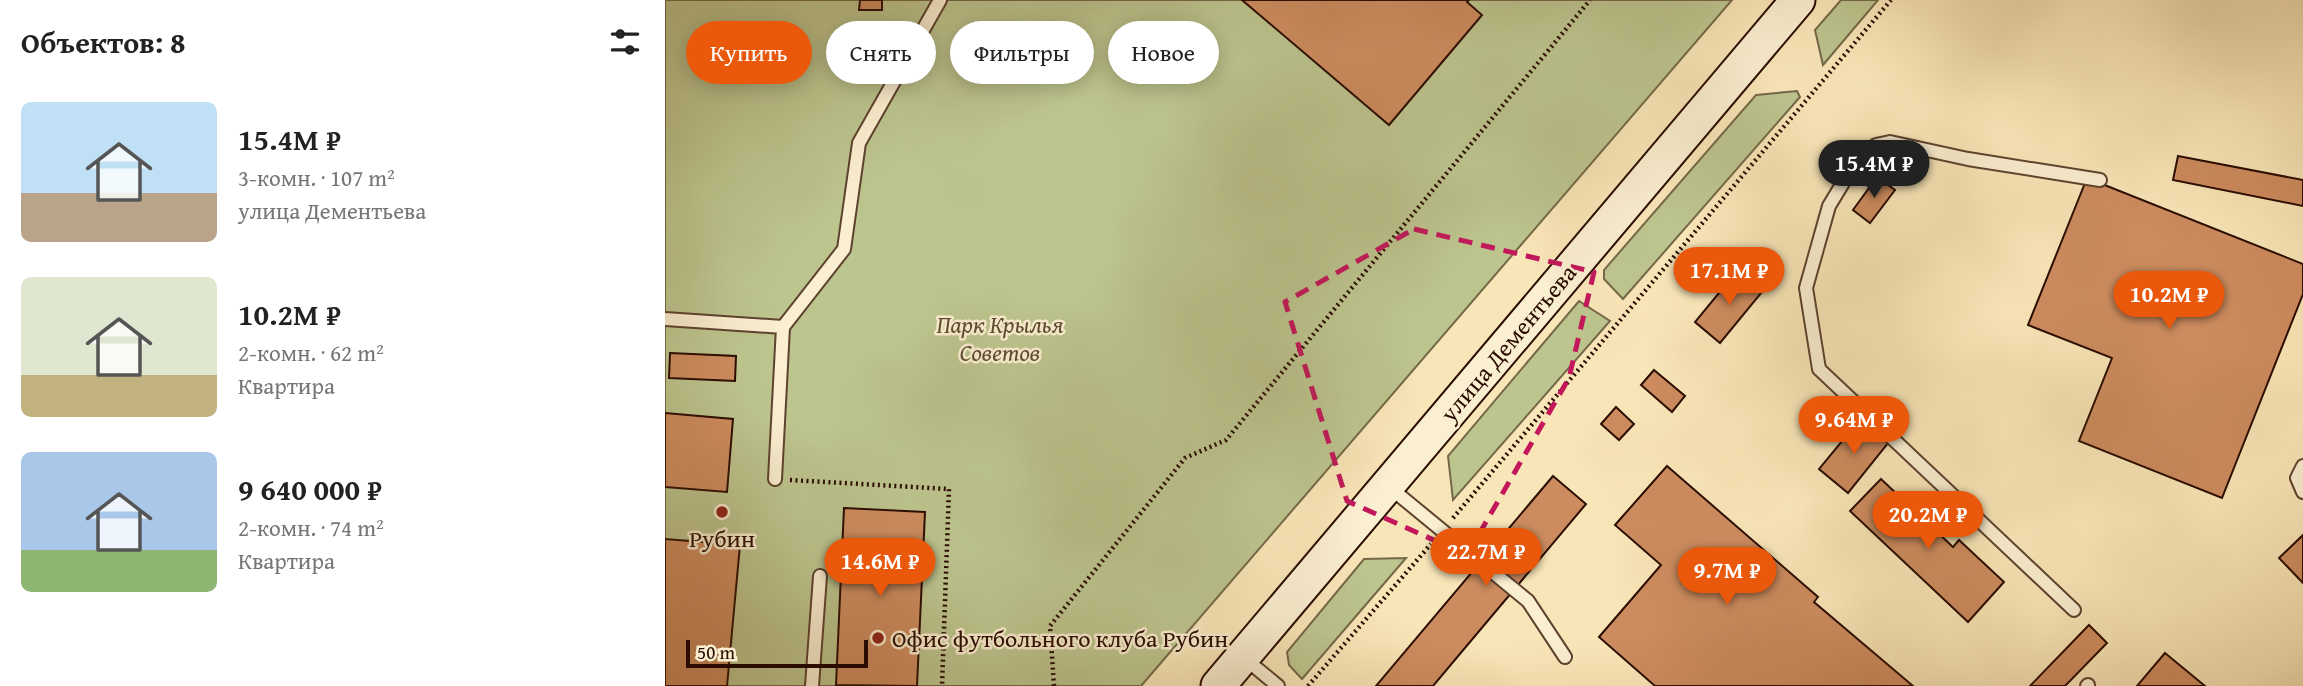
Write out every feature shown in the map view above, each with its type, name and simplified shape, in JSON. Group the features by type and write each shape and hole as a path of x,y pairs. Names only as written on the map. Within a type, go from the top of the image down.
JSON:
{"main road":[{"name":"улица Дементьева","path":"1218,686 1798,0"}],"lane":[{"path":"775,479 783,327 844,249 859,143 940,0"},
{"path":"2074,610 1819,369 1806,288 1829,206 1857,158 1876,145 1890,142 1968,159 2100,180"},
{"path":"665,320 783,327"},
{"path":"2303,466 2297,478 2303,492"},
{"path":"1388,486 1528,601 1565,657"},
{"path":"812,686 820,576"},
{"path":"1243,657 1278,686"}],"path":[{"path":"1054,686 1050,626 1185,458 1226,440 1590,0"},
{"path":"1308,686 1891,0"},
{"path":"775,479 949,489 942,686"}],"highlighted area":[{"path":"1414,229 1594,272 1569,378 1467,555 1347,501 1285,302"}],"green space":[{"name":"Парк Крылья Советов","path":"665,0 1732,0 1141,686 665,686"},
{"path":"1841,0 1878,0 1823,65 1815,30"},
{"path":"1797,91 1800,97 1623,299 1604,279 1604,270 1756,95"},
{"path":"1579,301 1610,321 1453,500 1448,456"},
{"path":"1406,558 1302,679 1289,665 1287,652 1364,559"}],"building":[{"path":"860,0 882,0 882,10 859,10"},
{"path":"1242,0 1469,0 1467,2 1482,15 1389,125"},
{"path":"2178,156 2303,180 2303,206 2173,180"},
{"path":"1877,177 1895,190 1870,223 1853,210"},
{"path":"2087,178 2303,264 2303,294 2222,498 2079,441 2112,358 2028,325"},
{"path":"1737,271 1762,292 1720,343 1695,322"},
{"path":"670,353 736,356 735,381 669,378"},
{"path":"1654,370 1685,396 1672,412 1641,385"},
{"path":"1616,407 1634,424 1619,440 1601,424"},
{"path":"665,413 733,419 727,492 665,487"},
{"path":"1861,418 1889,442 1848,493 1819,469"},
{"path":"1667,466 1818,597 1814,602 1913,686 1655,686 1599,637 1661,565 1615,525"},
{"path":"1553,476 1586,504 1433,686 1376,686"},
{"path":"1881,479 1953,547 1959,540 2004,582 1968,622 1850,511"},
{"name":"Офис футбольного клуба Рубин","path":"844,508 925,512 917,686 836,685"},
{"path":"2303,535 2303,583 2279,558"},
{"path":"665,539 740,545 727,686 665,686"},
{"path":"2089,625 2107,643 2065,686 2030,686"},
{"path":"2165,653 2205,686 2137,686"}],"place":[{"name":"Рубин","path":"722,512"},
{"name":"Офис футбольного клуба Рубин","path":"878,638"}]}
